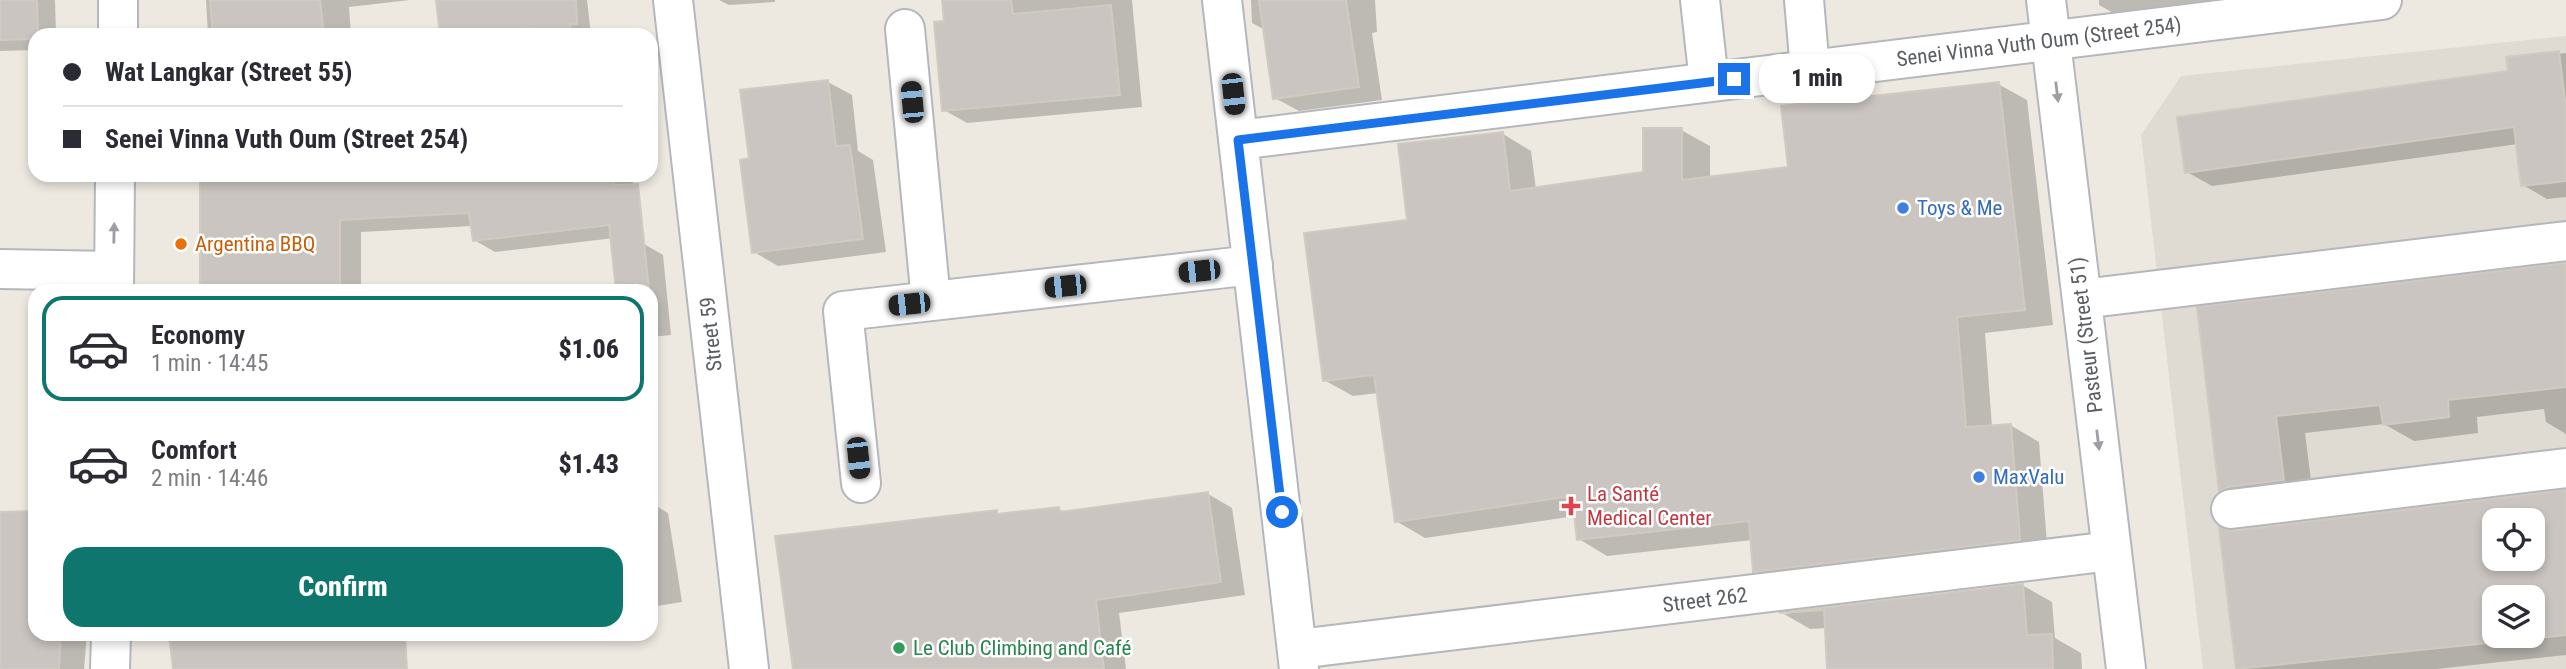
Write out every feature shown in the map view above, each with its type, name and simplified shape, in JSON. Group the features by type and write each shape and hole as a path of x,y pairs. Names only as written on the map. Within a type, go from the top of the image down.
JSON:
{"street":[{"path":"118,0 118,28"},
{"name":"Street 59","path":"673,0 748,669"},
{"path":"1222,0 1298,659"},
{"path":"1700,0 1709,82"},
{"path":"1804,0 1810,70"},
{"name":"Pasteur (Street 51)","path":"2046,0 2126,669"},
{"name":"Senei Vinna Vuth Oum (Street 254)","path":"1238,140 2382,0"},
{"path":"905,29 931,301"},
{"path":"0,269 114,281 115,182"},
{"path":"2082,299 2566,242"},
{"path":"861,483 843,311 1252,265"},
{"path":"2231,509 2566,468"},
{"name":"Street 262","path":"1298,659 2112,551"},
{"path":"110,669 111,641"}],"shaded area":[{"path":"2566,36 2566,669 2203,669 2141,135 2181,76"}],"building":[{"path":"0,0 37,0 38,28 28,28 28,39 0,40"},
{"path":"210,0 320,0 323,28 212,28"},
{"path":"436,0 576,0 577,24 570,24 570,28 439,28"},
{"path":"942,0 1011,0 1013,14 1111,5 1120,95 942,111 934,22 944,21"},
{"path":"1259,0 1346,0 1359,87 1273,99"},
{"path":"2559,51 2566,109 2566,181 2521,186 2514,127 2185,173 2177,117 2508,71 2506,57"},
{"path":"828,80 836,146 850,145 863,239 752,253 740,160 749,158 740,90"},
{"path":"1999,82 2025,310 1957,317 1966,427 2011,424 2020,540 1753,572 1749,521 1577,540 1572,496 1395,522 1374,375 1323,381 1304,233 1407,220 1398,144 1503,132 1510,191 1643,172 1643,128 1682,128 1682,180 1788,167 1781,106"},
{"path":"200,182 638,184 648,284 615,284 609,225 473,241 469,213 340,220 340,284 200,284"},
{"path":"2566,263 2566,387 2448,400 2449,417 2383,425 2380,405 2276,416 2284,480 2228,487 2219,491 2197,307"},
{"path":"2566,490 2566,635 2545,637 2545,585 2482,585 2482,644 2236,669 2219,527 2234,531"},
{"path":"1208,492 1221,582 1096,600 1104,669 793,669 775,536 997,510 997,514 1059,507 1060,512"},
{"path":"28,511 28,641 61,641 59,669 0,669 0,512"},
{"path":"2023,584 2027,635 2052,634 2053,669 1827,669 1824,610 1779,613"},
{"path":"170,641 405,641 407,669 173,669"}],"place":[{"name":"Toys & Me","path":"1903,208"},
{"name":"Argentina BBQ","path":"181,244"},
{"name":"MaxValu","path":"1979,477"},
{"name":"La Santé Medical Center","path":"1571,506"},
{"name":"Le Club Climbing and Café","path":"899,648"}],"route":[{"path":"1282,512 1238,140 1734,79"}]}
